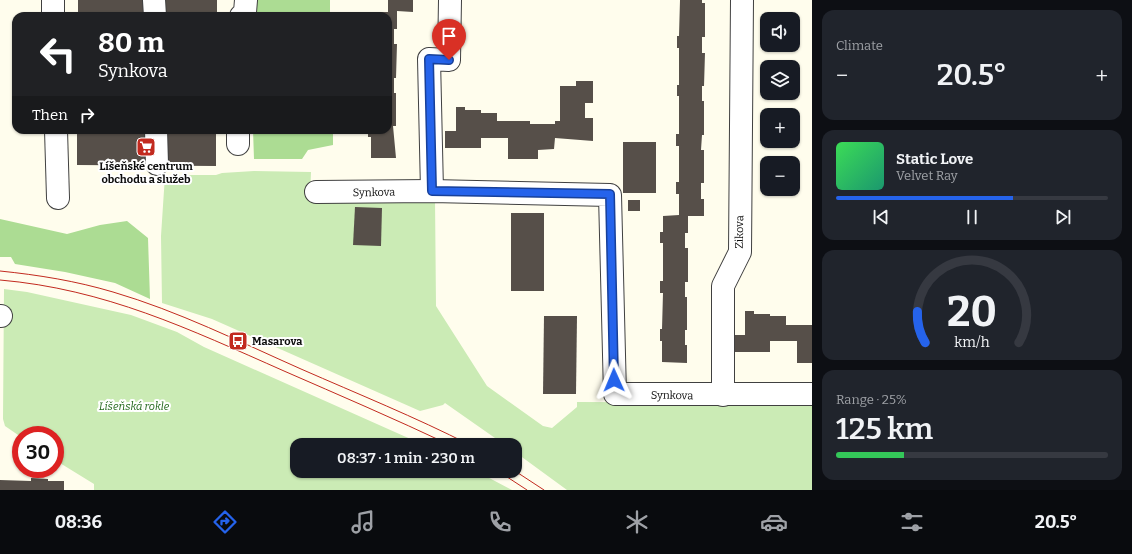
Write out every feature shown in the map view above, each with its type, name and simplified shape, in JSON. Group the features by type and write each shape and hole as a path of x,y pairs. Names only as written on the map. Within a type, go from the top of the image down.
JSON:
{"street":[{"path":"52,0 53,12"},
{"path":"154,0 155,12"},
{"path":"245,12 246,0"},
{"path":"432,191 429,59 449,60 450,0"},
{"name":"Zikova","path":"723,395 723,286 740,252 742,0"},
{"path":"56,134 58,198"},
{"path":"156,134 157,164"},
{"name":"Synkova","path":"316,192 432,191 610,194 614,394 723,395"},
{"path":"723,395 812,394"}],"green space":[{"path":"253,0 330,0 330,12 254,12"},
{"path":"253,134 333,134 333,145 308,150 302,159 254,159"},
{"path":"254,171 311,172 310,197 435,199 436,306 487,386 543,426 552,428 577,407 577,402 812,403 812,490 567,490 522,457 522,438 495,438 445,403 443,405 420,411 212,319 162,303 161,236 165,175 216,175 222,173"},
{"path":"0,219 67,234 100,225 127,221 148,238 150,299 115,283 65,272 15,264 11,257 0,257"},
{"name":"Líšeňská rokle","path":"4,289 27,292 131,315 177,332 204,347 408,438 290,438 290,478 489,478 512,490 94,490 94,484 64,466 64,426 12,426 12,431 5,426 3,419"}],"building":[{"path":"78,0 217,0 217,12 78,12"},
{"path":"388,0 413,0 413,12 397,11 397,29 394,29 394,44 397,44 396,78 394,78 394,93 396,93 396,126 393,126 396,158 371,158 371,137 368,137 368,134 392,134 392,12 388,12"},
{"path":"680,0 702,0 702,3 705,3 705,37 702,37 702,53 705,53 704,86 702,86 702,101 704,101 704,135 702,135 701,150 704,150 704,183 701,183 701,199 704,199 704,216 688,216 688,233 685,233 685,248 688,248 688,282 685,282 685,297 687,297 687,330 685,330 685,345 687,345 687,363 662,362 662,341 660,341 660,329 662,329 663,293 660,293 660,281 663,281 663,243 660,243 660,232 663,232 663,216 679,215 679,194 676,194 676,182 679,182 679,146 676,146 676,134 679,134 679,96 677,96 677,85 679,85 679,48 677,48 677,36 679,36"},
{"path":"576,81 593,81 593,103 585,103 585,118 593,118 593,141 555,138 554,149 538,150 538,159 508,159 508,138 481,138 481,148 445,148 445,131 456,131 456,107 465,107 465,110 481,110 481,113 497,113 497,121 530,121 530,124 555,124 555,121 560,121 560,86 576,86"},
{"name":"Líšeňské centrum obchodu a služeb","path":"77,134 216,134 216,166 77,165"},
{"path":"623,142 656,142 656,193 623,193"},
{"path":"628,200 640,200 640,211 628,211"},
{"path":"355,207 382,208 381,246 353,245"},
{"path":"511,213 544,213 544,291 511,291"},
{"path":"745,311 754,311 754,314 770,314 770,316 786,316 786,325 812,325 812,363 797,363 797,341 770,341 770,352 734,352 734,335 745,335"},
{"path":"544,316 577,316 576,394 543,394"},
{"path":"31,478 48,479 48,481 64,481 64,490 0,490 0,480 31,481"}],"tram line":[{"path":"0,271 85,285 113,292 161,308 386,406 455,438"},
{"path":"0,280 75,292 146,313 214,340 435,438"},
{"path":"522,476 544,490"},
{"path":"509,478 527,490"}],"place":[{"name":"Líšeňské centrum obchodu a služeb","path":"146,147"},
{"name":"Masarova","path":"238,341"}],"route":[{"path":"449,60 429,59 432,191 610,194 614,380"}]}
